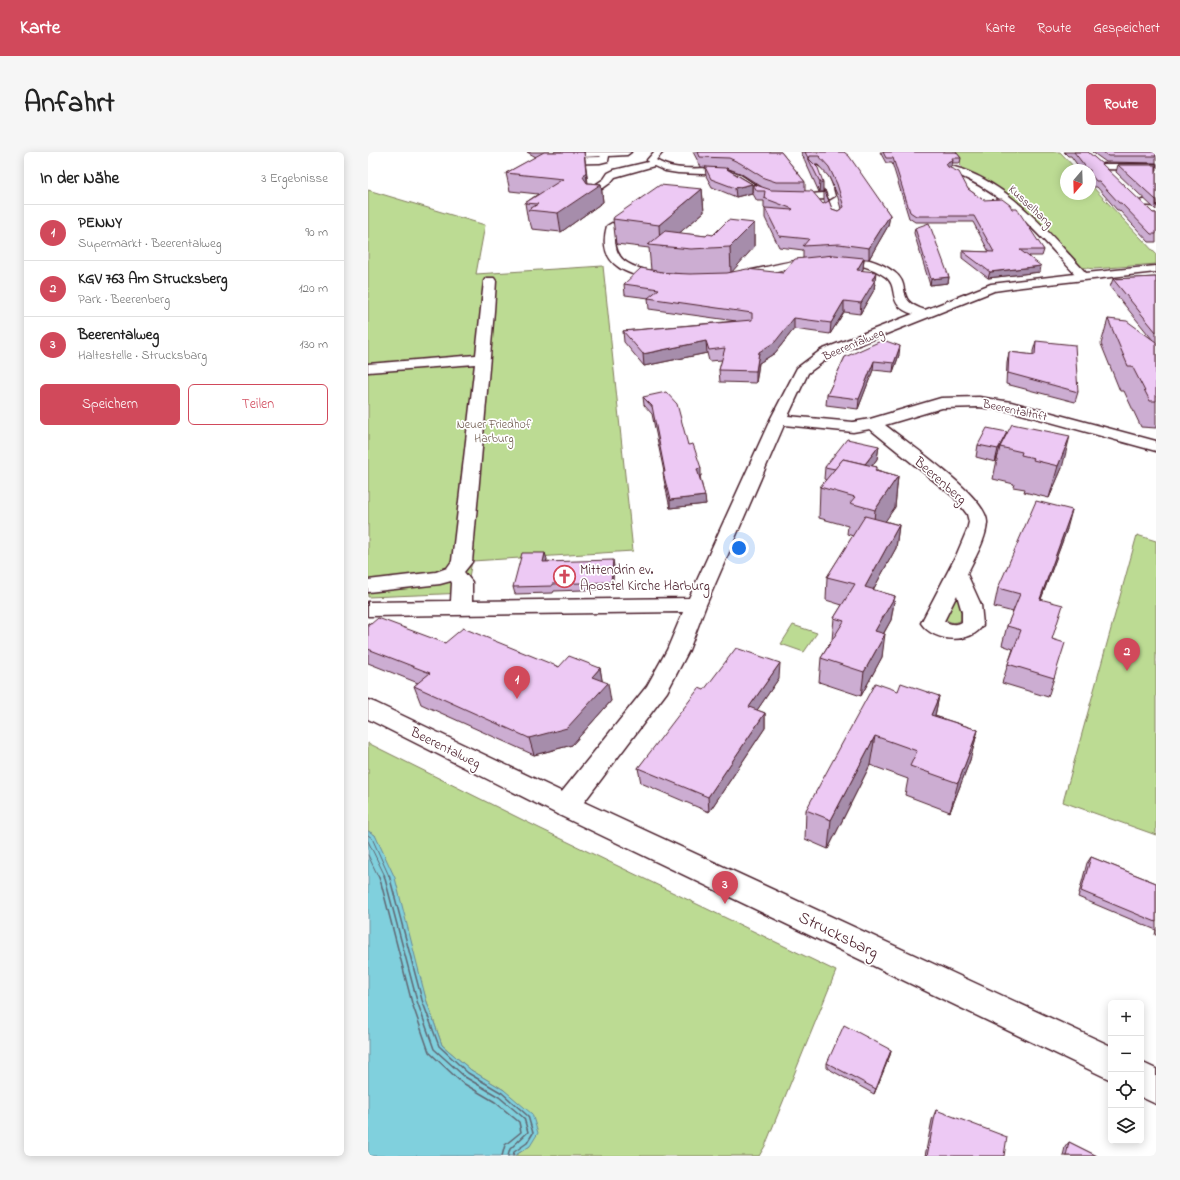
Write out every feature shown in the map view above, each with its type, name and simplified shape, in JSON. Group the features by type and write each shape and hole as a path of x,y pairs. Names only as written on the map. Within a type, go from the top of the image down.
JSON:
{"street":[{"path":"605,154 605,159 600,160 551,162 551,158 554,156 627,152"},
{"path":"654,163 651,160 659,152"},
{"path":"592,195 594,190 610,180 611,176 617,172 654,163 677,170 728,173 738,177 764,194 773,196 831,199 826,180 820,171 814,168"},
{"path":"1115,177 1101,165 1156,167"},
{"name":"Kusselhang","path":"951,169 960,171 983,183 1012,202 1084,277"},
{"path":"1140,201 1154,208"},
{"path":"612,226 609,232 608,243 613,256 618,262 638,272 676,279"},
{"path":"722,279 749,275 807,262 833,260 858,263 879,269 891,276 898,284 902,302 908,308 925,314"},
{"name":"Beerentalweg","path":"368,709 566,806 655,692 678,650 696,605 778,420 802,371 808,364 826,353 991,288 1156,269"},
{"path":"368,586 440,578 454,572 462,562 490,281"},
{"path":"368,368 483,359"},
{"name":"Beerentaltrift","path":"778,420 845,427 873,423 941,403 979,402 1006,406 1156,446"},
{"name":"Beerenberg","path":"873,423 960,493 977,517 977,528 956,573"},
{"path":"454,572 462,582 462,608"},
{"path":"368,609 696,605"},
{"name":"Strucksbarg","path":"566,806 1108,1062"},
{"path":"1144,1081 1156,1087"}],"green space":[{"path":"953,152 1060,152 1071,164 1060,164 1060,200 1096,200 1096,190 1156,254 1156,264 1094,269 1074,266 1012,202 960,171 962,168"},
{"name":"Neuer Friedhof Harburg","path":"368,190 485,225 476,274 603,266 633,551 472,561 466,593 368,597"},
{"path":"1137,535 1156,541 1156,835 1063,802"},
{"path":"953,595 957,596 961,609 961,620 954,623 943,616"},
{"path":"793,625 817,633 804,652 781,644"},
{"path":"368,743 539,828 836,971 765,1146 759,1156 514,1156 530,1146 504,1090 471,1070 442,1045 426,999 375,835 368,831"}],"water":[{"path":"368,831 375,835 395,878 426,999 442,1045 471,1070 504,1090 532,1114 538,1133 530,1146 514,1156 368,1156"}],"building":[{"path":"544,152 584,152 586,172 583,177 587,183 601,184 558,213 528,210 538,204 525,203 563,179 506,173"},
{"path":"698,152 781,152 805,182 776,182 764,178 729,158 700,157"},
{"path":"805,152 844,152 849,156 890,215 869,248 839,244 803,246 809,239 779,236 765,208 793,209 764,198 765,191 757,191 753,184 771,190 812,191 823,204 829,201 825,190 832,209 838,211 844,207 837,184 829,167 819,156 810,156 809,159 818,168 823,182 820,182"},
{"path":"883,152 956,152 961,158 952,158 953,160 946,164 948,167 959,172 968,189 983,200 1002,199 1010,205 1012,209 1017,209 1044,250 1020,250 1041,266 990,272 962,251 994,252 974,216 916,216 910,212 893,158 886,158"},
{"path":"1074,152 1088,152 1153,213 1156,213 1156,234 1151,234 1099,181 1096,181 1096,164 1083,164"},
{"path":"1103,152 1156,152 1156,156 1108,156"},
{"path":"1118,165 1156,165 1156,200"},
{"path":"705,167 725,168 752,184 735,188 711,179"},
{"path":"660,185 702,189 659,225 613,219 614,217"},
{"path":"728,220 754,223 730,247 691,249 648,245 665,231 706,236 708,234 713,235"},
{"path":"929,223 949,277 931,279 915,228"},
{"path":"834,255 864,258 857,270 876,272 872,280 875,280 861,303 844,301 831,323 794,318 775,342 759,352 756,371 719,370 725,348 709,350 706,341 643,354 623,331 752,320 752,313 648,298 659,289 624,284 641,268 667,273 690,274 727,273 747,269 783,273 795,259"},
{"path":"1156,277 1156,332 1113,279"},
{"path":"1108,319 1127,321 1156,342 1156,401 1150,401 1132,366 1128,366"},
{"path":"883,340 900,346 894,363 874,361 859,399 827,395 845,357"},
{"path":"1036,341 1075,345 1078,392 1008,373 1009,352 1035,355"},
{"path":"666,392 677,404 688,445 693,444 701,468 697,469 705,496 670,500 663,472 665,472 652,406 643,397"},
{"path":"1012,424 1070,436 1058,466 1033,460 1034,458 1021,455 1022,452 1000,447"},
{"path":"987,428 1007,432 998,449 978,445"},
{"path":"847,439 879,446 865,464 843,459 835,469 825,467"},
{"path":"843,459 877,467 875,470 898,476 875,510 850,503 855,497 820,487"},
{"path":"1036,501 1072,510 1040,599 1063,605 1052,639 1065,643 1054,678 1008,664 1021,630 1007,626 1020,594 998,588"},
{"path":"865,516 899,525 865,587 895,596 875,631 885,634 864,672 821,658 844,621 834,618 855,584 827,577"},
{"name":"Mittendrin ev. Apostel Kirche Harburg","path":"522,553 545,553 543,562 613,560 611,582 513,587"},
{"path":"378,618 445,643 463,628 559,667 569,656 600,668 592,677 608,683 567,728 529,738 414,686 430,673 368,649 368,623 371,624"},
{"path":"736,648 780,663 749,707 765,713 708,797 638,768 699,688 704,690"},
{"path":"875,683 898,691 901,683 939,696 931,715 978,730 958,783 910,766 917,751 875,736 831,820 806,810"},
{"path":"1091,857 1156,883 1156,922 1081,891"},
{"path":"844,1025 891,1050 876,1089 827,1063"},
{"path":"936,1110 1007,1137 1004,1156 927,1156"},
{"path":"1069,1142 1097,1156 1066,1156"}],"place":[{"name":"Mittendrin ev. Apostel Kirche Harburg","path":"564,577"},
{"name":"KGV 763 Am Strucksberg","path":"1127,671"},
{"name":"PENNY","path":"517,699"},
{"name":"Beerentalweg","path":"725,904"}]}
